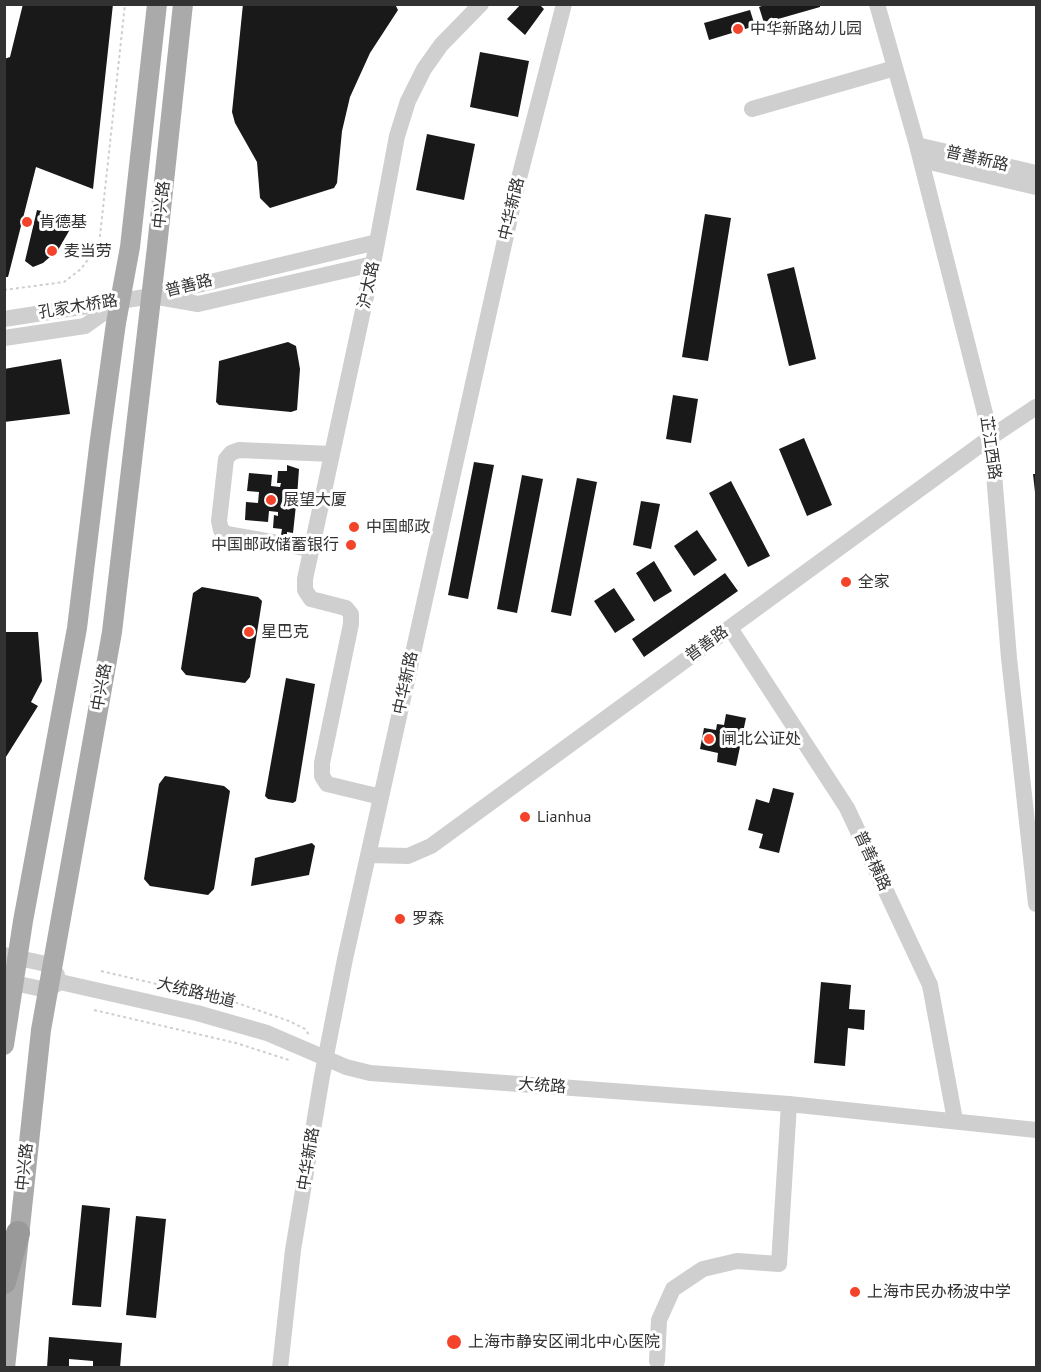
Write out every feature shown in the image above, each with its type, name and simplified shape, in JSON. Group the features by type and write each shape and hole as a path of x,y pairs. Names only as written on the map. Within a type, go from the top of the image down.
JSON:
{"highway":[{"path":"4,1282 18,1233"}],"main road":[{"name":"中兴路","path":"4,1045 11,956 77,628 116,323 130,247 157,4"},
{"name":"中兴路","path":"6,1368 18,1233 53,979 112,632 152,296 183,4"}],"street":[{"name":"沪太路","path":"381,797 327,784 322,776 322,763 351,624 351,614 346,608 311,599 305,590 311,549 374,264 397,136 408,101 423,69 441,45 481,4"},
{"name":"中华新路","path":"280,1368 293,1250 325,1058 517,186 564,4"},
{"name":"芷江西路","path":"877,4 919,152 991,437 1009,658 1036,904"},
{"path":"752,109 895,68"},
{"name":"普善新路","path":"919,152 1036,173"},
{"name":"普善新路","path":"919,152 1036,188"},
{"name":"普善路","path":"152,296 377,242"},
{"name":"普善路","path":"152,296 198,304 374,264"},
{"name":"孔家木桥路","path":"4,319 152,296"},
{"path":"4,338 85,326 122,300"},
{"name":"普善路","path":"370,855 408,856 431,846 991,437 1036,407"},
{"path":"311,549 227,534 221,530 219,521 226,459 231,453 239,450 332,454"},
{"name":"普善横路","path":"730,628 847,808 930,985 955,1120"},
{"name":"大统路","path":"11,956 53,979 240,1024 297,1044 325,1058 370,1073 789,1104 1036,1130"},
{"name":"大统路","path":"9,982 53,979"},
{"path":"657,1361 659,1320 673,1289 703,1269 737,1261 779,1264 789,1104"}],"path":[{"path":"4,290 64,282 81,269 99,245 125,4"},
{"name":"大统路地道","path":"101,971 205,994 289,1022"},
{"path":"94,1010 236,1043 273,1056"}],"building":[{"path":"23,4 113,4 93,189 36,167 8,277 4,277 4,59 10,57"},
{"path":"243,4 395,4 398,10 370,53 350,97 342,131 337,183 334,188 270,208 260,198 257,162 235,123 232,112"},
{"path":"521,4 539,4 544,9 525,35 507,19"},
{"path":"767,4 820,4 820,7 764,23 759,7"},
{"path":"750,10 755,26 709,40 704,23"},
{"path":"480,52 529,61 518,117 470,107"},
{"path":"427,134 475,144 464,200 416,190"},
{"path":"37,210 76,219 58,250 43,263 33,267 25,261"},
{"path":"705,214 731,218 708,361 682,357"},
{"path":"794,267 816,359 789,366 767,274"},
{"path":"288,342 296,346 300,369 297,410 291,412 219,405 216,402 219,361"},
{"path":"61,359 70,414 4,422 4,369"},
{"path":"673,395 698,399 691,443 666,439"},
{"path":"804,438 832,505 807,516 779,449"},
{"path":"474,462 494,465 468,599 448,595"},
{"name":"展望大厦","path":"287,465 299,469 297,497 284,496 283,503 296,505 293,533 287,532 287,536 281,535 282,529 273,528 274,515 278,516 278,512 269,511 268,522 245,520 246,502 258,503 259,492 247,491 249,473 272,475 271,486 280,487 281,483 277,483 278,471 287,471"},
{"path":"1033,474 1036,474 1036,492 1035,492"},
{"path":"522,475 543,479 517,613 497,609"},
{"path":"577,478 597,482 571,616 551,612"},
{"path":"731,481 770,556 748,567 709,493"},
{"path":"641,501 660,504 651,549 633,545"},
{"path":"697,530 717,560 694,576 674,546"},
{"path":"654,561 672,591 654,602 636,573"},
{"path":"725,573 738,591 644,657 632,639"},
{"path":"202,587 258,597 262,601 250,677 245,683 186,675 181,669 193,593"},
{"path":"614,588 635,620 615,633 594,601"},
{"path":"4,632 38,632 42,681 31,702 38,706 4,760"},
{"path":"286,678 315,684 296,801 293,803 268,799 265,796"},
{"path":"726,714 746,718 736,766 717,762 718,753 700,749 704,728 716,730 717,724 724,725"},
{"path":"165,776 224,786 230,791 214,889 208,895 150,886 144,879 159,784"},
{"path":"773,788 794,793 779,853 759,848 763,834 748,830 756,799 769,803"},
{"path":"312,843 315,846 309,875 251,886 255,858"},
{"path":"821,982 851,985 849,1009 865,1010 864,1030 848,1028 845,1066 814,1063"},
{"path":"82,1205 110,1208 101,1307 72,1305"},
{"path":"136,1216 166,1219 156,1318 126,1315"},
{"path":"49,1337 122,1343 120,1368 93,1368 93,1361 69,1359 69,1368 47,1368"}],"place":[{"name":"中华新路幼儿园","path":"738,29"},
{"name":"肯德基","path":"27,222"},
{"name":"麦当劳","path":"52,251"},
{"name":"展望大厦","path":"271,500"},
{"name":"中国邮政","path":"354,527"},
{"name":"中国邮政储蓄银行","path":"351,545"},
{"name":"全家","path":"846,582"},
{"name":"星巴克","path":"249,632"},
{"name":"闸北公证处","path":"709,739"},
{"name":"Lianhua","path":"525,817"},
{"name":"罗森","path":"400,919"},
{"name":"上海市民办杨波中学","path":"855,1292"},
{"name":"上海市静安区闸北中心医院","path":"454,1342"}]}
